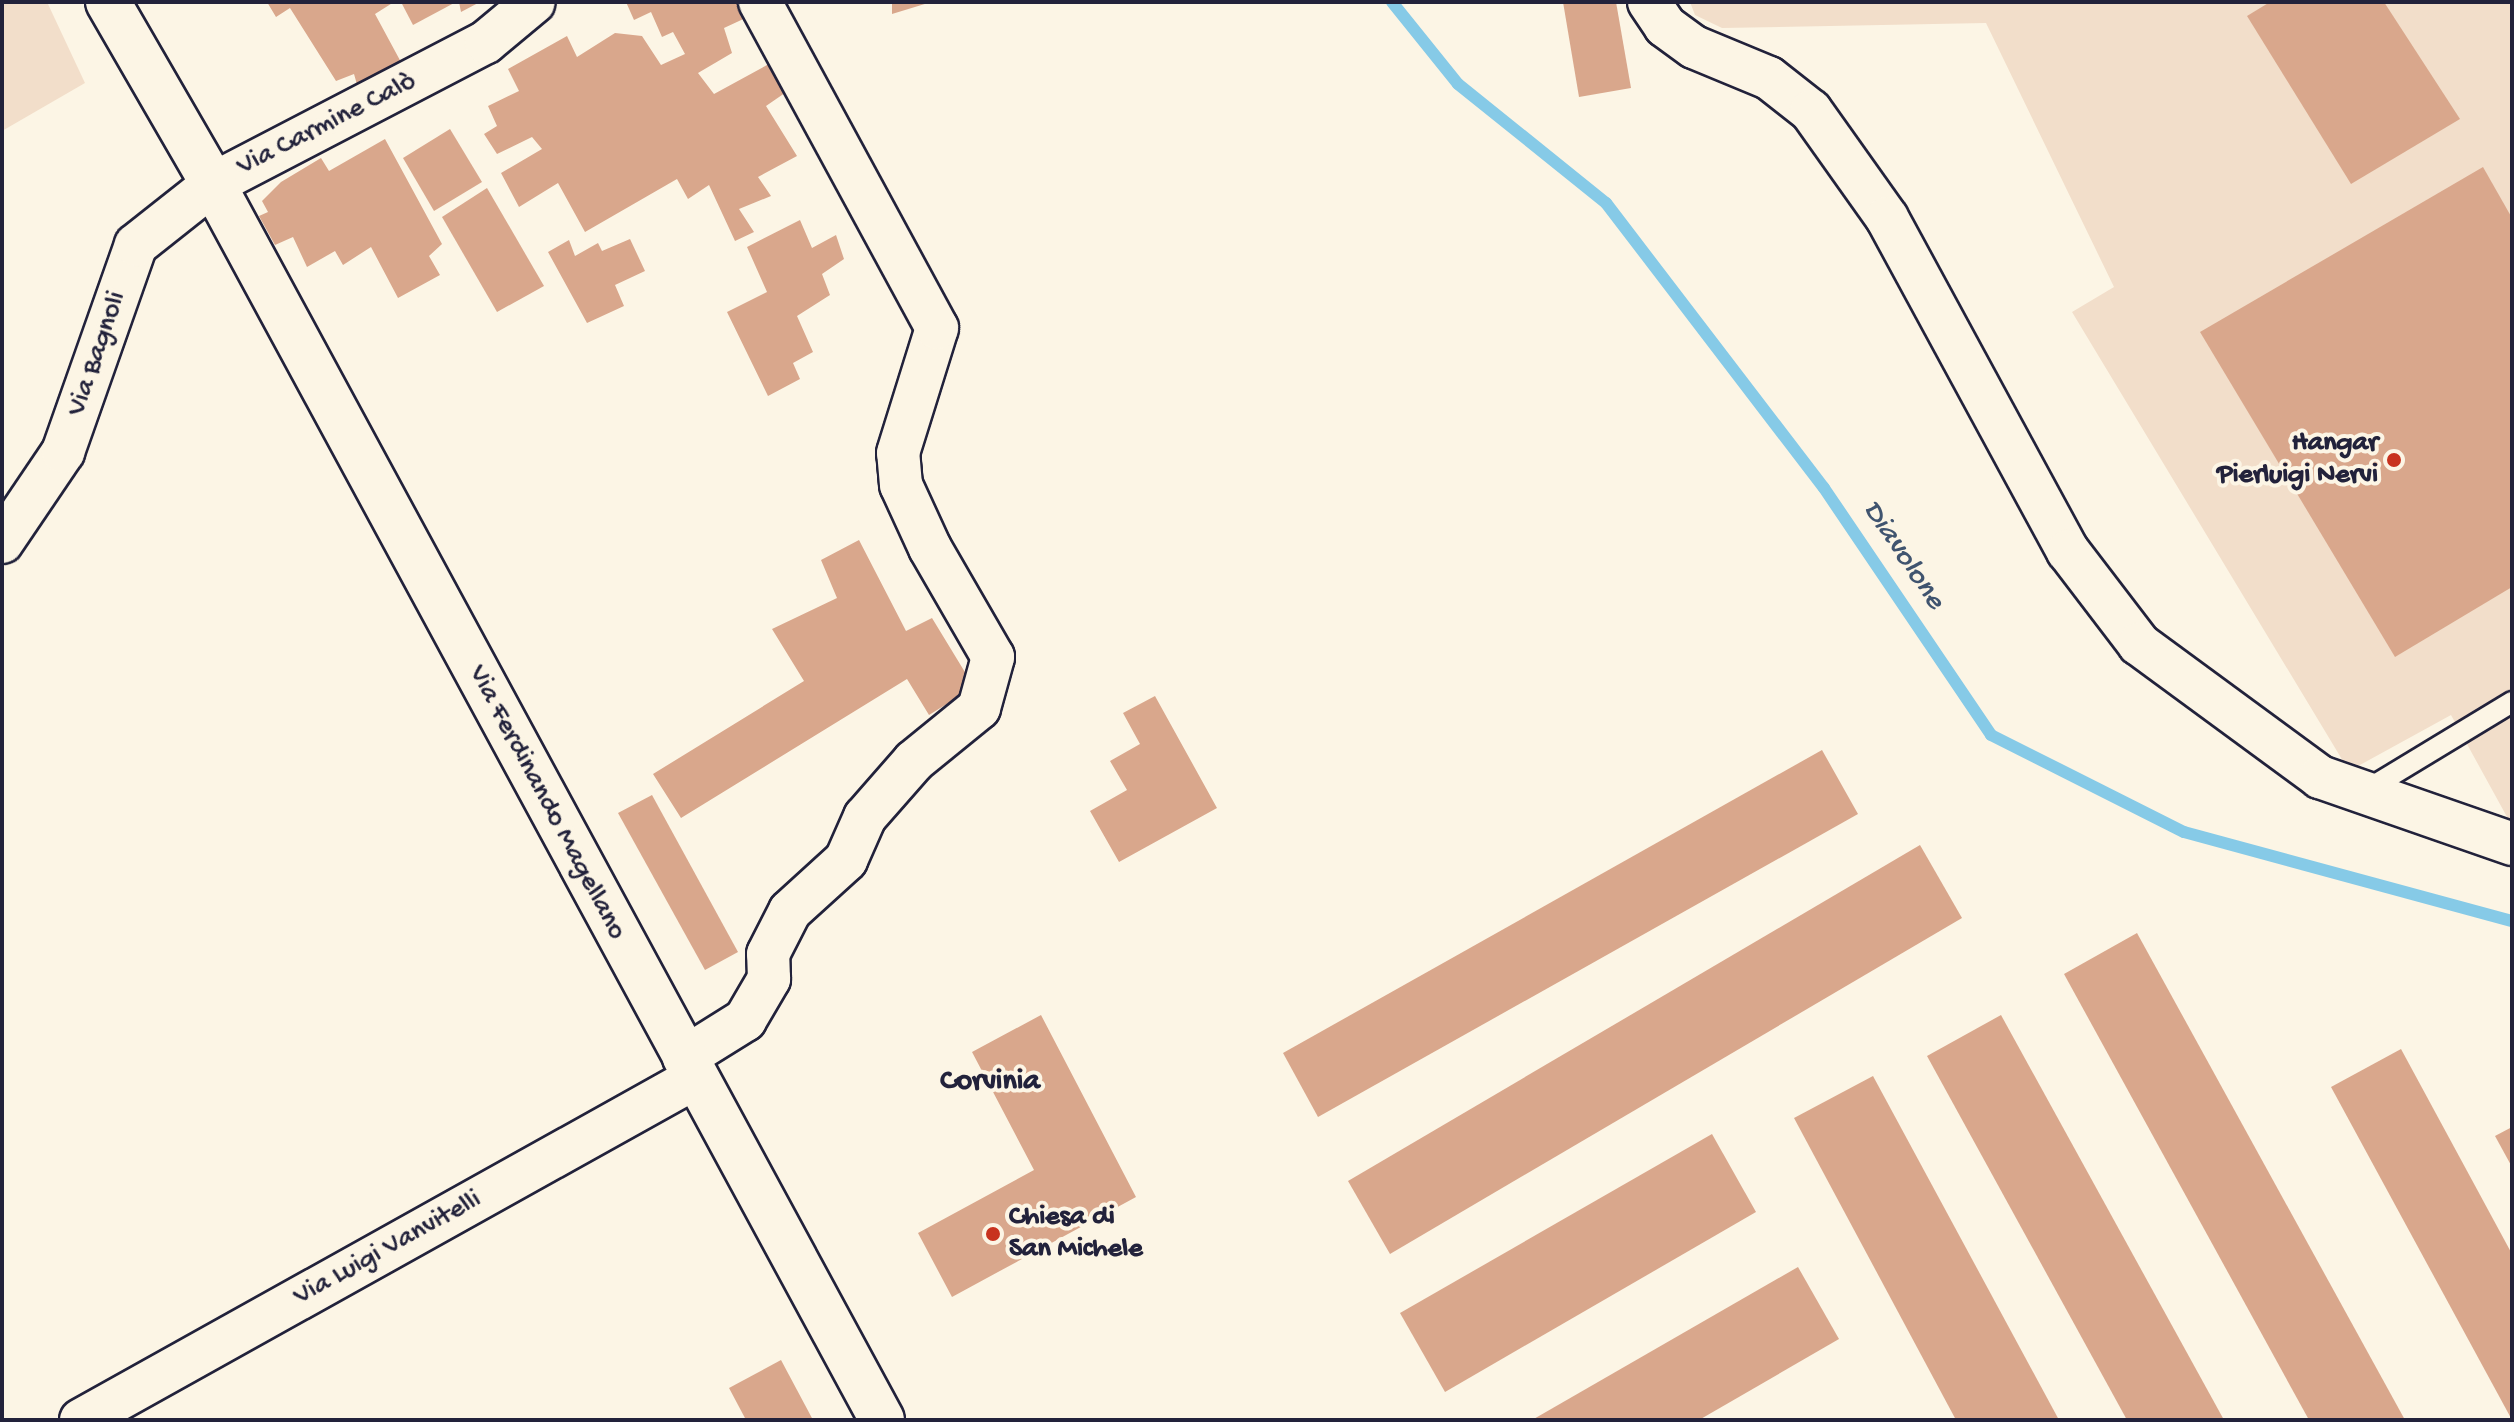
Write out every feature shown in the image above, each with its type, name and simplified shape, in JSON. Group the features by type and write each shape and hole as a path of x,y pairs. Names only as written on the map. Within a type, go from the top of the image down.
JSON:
{"street":[{"name":"Via Carmine Calò","path":"108,2 213,184 486,42 534,2"},
{"name":"Via Luigi Vanvitelli","path":"81,1420 690,1068 745,1020 769,979 768,954 790,911 846,860 865,817 914,761 979,708 993,657 930,548 901,485 898,453 937,328 760,2"},
{"path":"1649,2 1665,26 1694,47 1769,78 1811,111 1887,218 2068,551 2139,644 2320,777 2512,844"},
{"name":"Via Bagnoli","path":"2,542 63,452 136,245 213,184"},
{"name":"Via Ferdinando Magellano","path":"213,184 882,1420"}],"lane":[{"path":"2362,792 2512,702"}],"shaded area":[{"path":"2,2 47,2 85,83 2,131"},
{"path":"1690,2 2512,2 2512,826 2451,715 2349,771 2072,312 2114,287 1986,23 1722,28 1695,15"}],"building":[{"path":"267,2 394,2 375,14 402,64 358,88 354,74 336,81 290,8 276,17"},
{"path":"401,2 456,2 413,25"},
{"path":"459,2 480,2 461,12"},
{"path":"626,2 744,2 752,15 724,28 732,53 698,73 714,94 778,59 795,86 766,106 797,156 758,177 771,196 739,209 754,232 735,241 709,185 688,199 677,179 585,232 558,183 519,207 501,173 542,149 532,137 497,154 484,134 497,126 488,106 519,91 508,69 567,36 577,57 615,33 642,36 661,65 685,54 673,32 662,37 651,12 634,20"},
{"path":"892,2 928,2 928,3 892,14"},
{"path":"1563,2 1616,2 1631,88 1579,97"},
{"path":"2270,2 2384,2 2460,119 2351,184 2247,16"},
{"path":"450,129 482,182 434,211 403,158"},
{"path":"385,139 442,244 429,256 440,275 398,298 371,247 343,265 335,251 307,267 293,237 275,245 259,216 268,212 262,201 281,182 321,158 329,171"},
{"name":"Hangar Pierluigi Nervi","path":"2483,167 2512,218 2512,587 2395,657 2200,332"},
{"path":"487,188 544,286 497,312 442,217"},
{"path":"800,220 812,248 836,235 844,259 822,274 830,295 797,316 813,352 793,363 800,379 768,396 727,312 767,292 747,247"},
{"path":"630,239 645,271 615,285 624,306 587,323 548,252 569,240 575,256 598,243 602,251"},
{"path":"859,540 906,631 932,618 974,687 929,715 907,679 681,818 653,774 804,681 772,629 837,598 821,560"},
{"path":"1155,696 1217,808 1119,862 1090,811 1127,790 1110,761 1140,744 1123,713"},
{"path":"1822,750 1858,814 1318,1117 1283,1053"},
{"path":"652,795 738,952 705,970 618,813"},
{"path":"1920,845 1962,918 1390,1254 1348,1181"},
{"path":"2137,933 2405,1420 2309,1420 2064,974"},
{"path":"1041,1015 1136,1197 952,1297 918,1233 1034,1170 972,1052"},
{"path":"2001,1015 2224,1420 2127,1420 1927,1056"},
{"path":"2401,1049 2512,1254 2512,1420 2331,1087"},
{"path":"1873,1076 2059,1420 1956,1420 1794,1118"},
{"path":"2512,1127 2512,1167 2495,1136"},
{"path":"1712,1134 1756,1212 1445,1392 1400,1313"},
{"path":"1798,1267 1839,1339 1699,1420 1532,1420"},
{"path":"781,1360 813,1420 746,1420 729,1388"}],"waterway":[{"name":"Diavolone","path":"1392,2 1458,84 1606,203 1824,488 1991,735 2184,832 2512,921"}],"place":[{"name":"Hangar Pierluigi Nervi","path":"2394,460"},
{"name":"Chiesa di San Michele","path":"993,1234"}],"district":[{"name":"Corvinia","path":"990,1083"}]}
